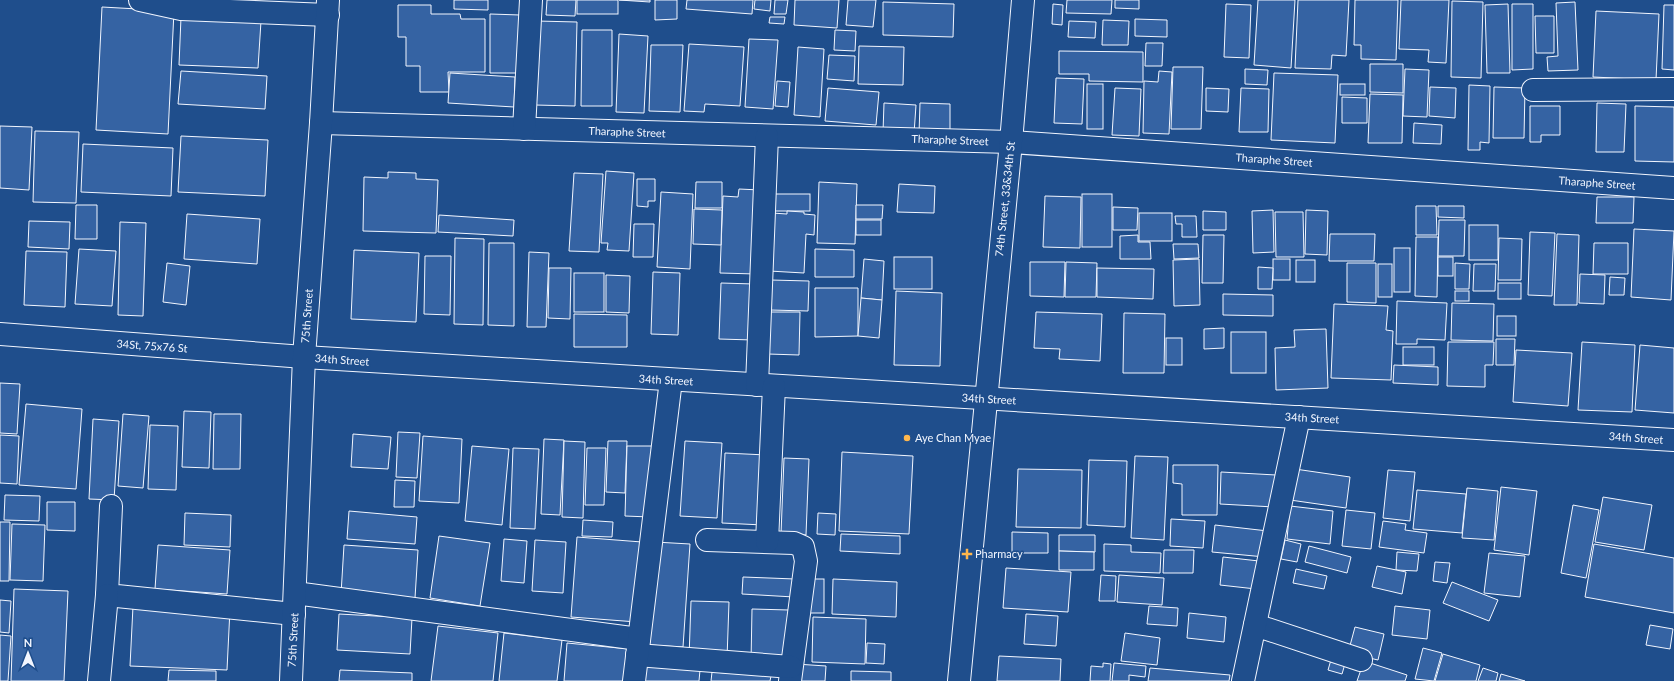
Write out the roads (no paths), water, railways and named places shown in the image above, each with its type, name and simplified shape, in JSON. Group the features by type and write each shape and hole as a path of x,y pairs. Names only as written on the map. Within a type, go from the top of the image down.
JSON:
{"street":[{"path":"140,0 181,9 328,8"},
{"path":"524,129 531,0"},
{"name":"74th Street, 33&34th St","path":"959,681 985,398 1011,142 1023,0"},
{"name":"75th Street","path":"291,681 304,358 322,123 328,8"},
{"path":"1533,90 1674,89"},
{"name":"Tharaphe Street","path":"322,123 1011,142 1674,188"},
{"path":"768,136 766,385 768,542"},
{"name":"34St, 75x76 St","path":"0,334 304,358"},
{"name":"34th Street","path":"304,358 1674,440"},
{"path":"634,681 671,380"},
{"path":"1243,681 1299,417"},
{"path":"99,681 107,595 110,506"},
{"path":"107,595 295,604 638,647 790,674 806,561 803,547 794,543 708,540"},
{"path":"1256,625 1360,660"}],"place":[{"name":"Aye Chan Myae","path":"907,438"},
{"name":"Pharmacy","path":"967,554"}]}
